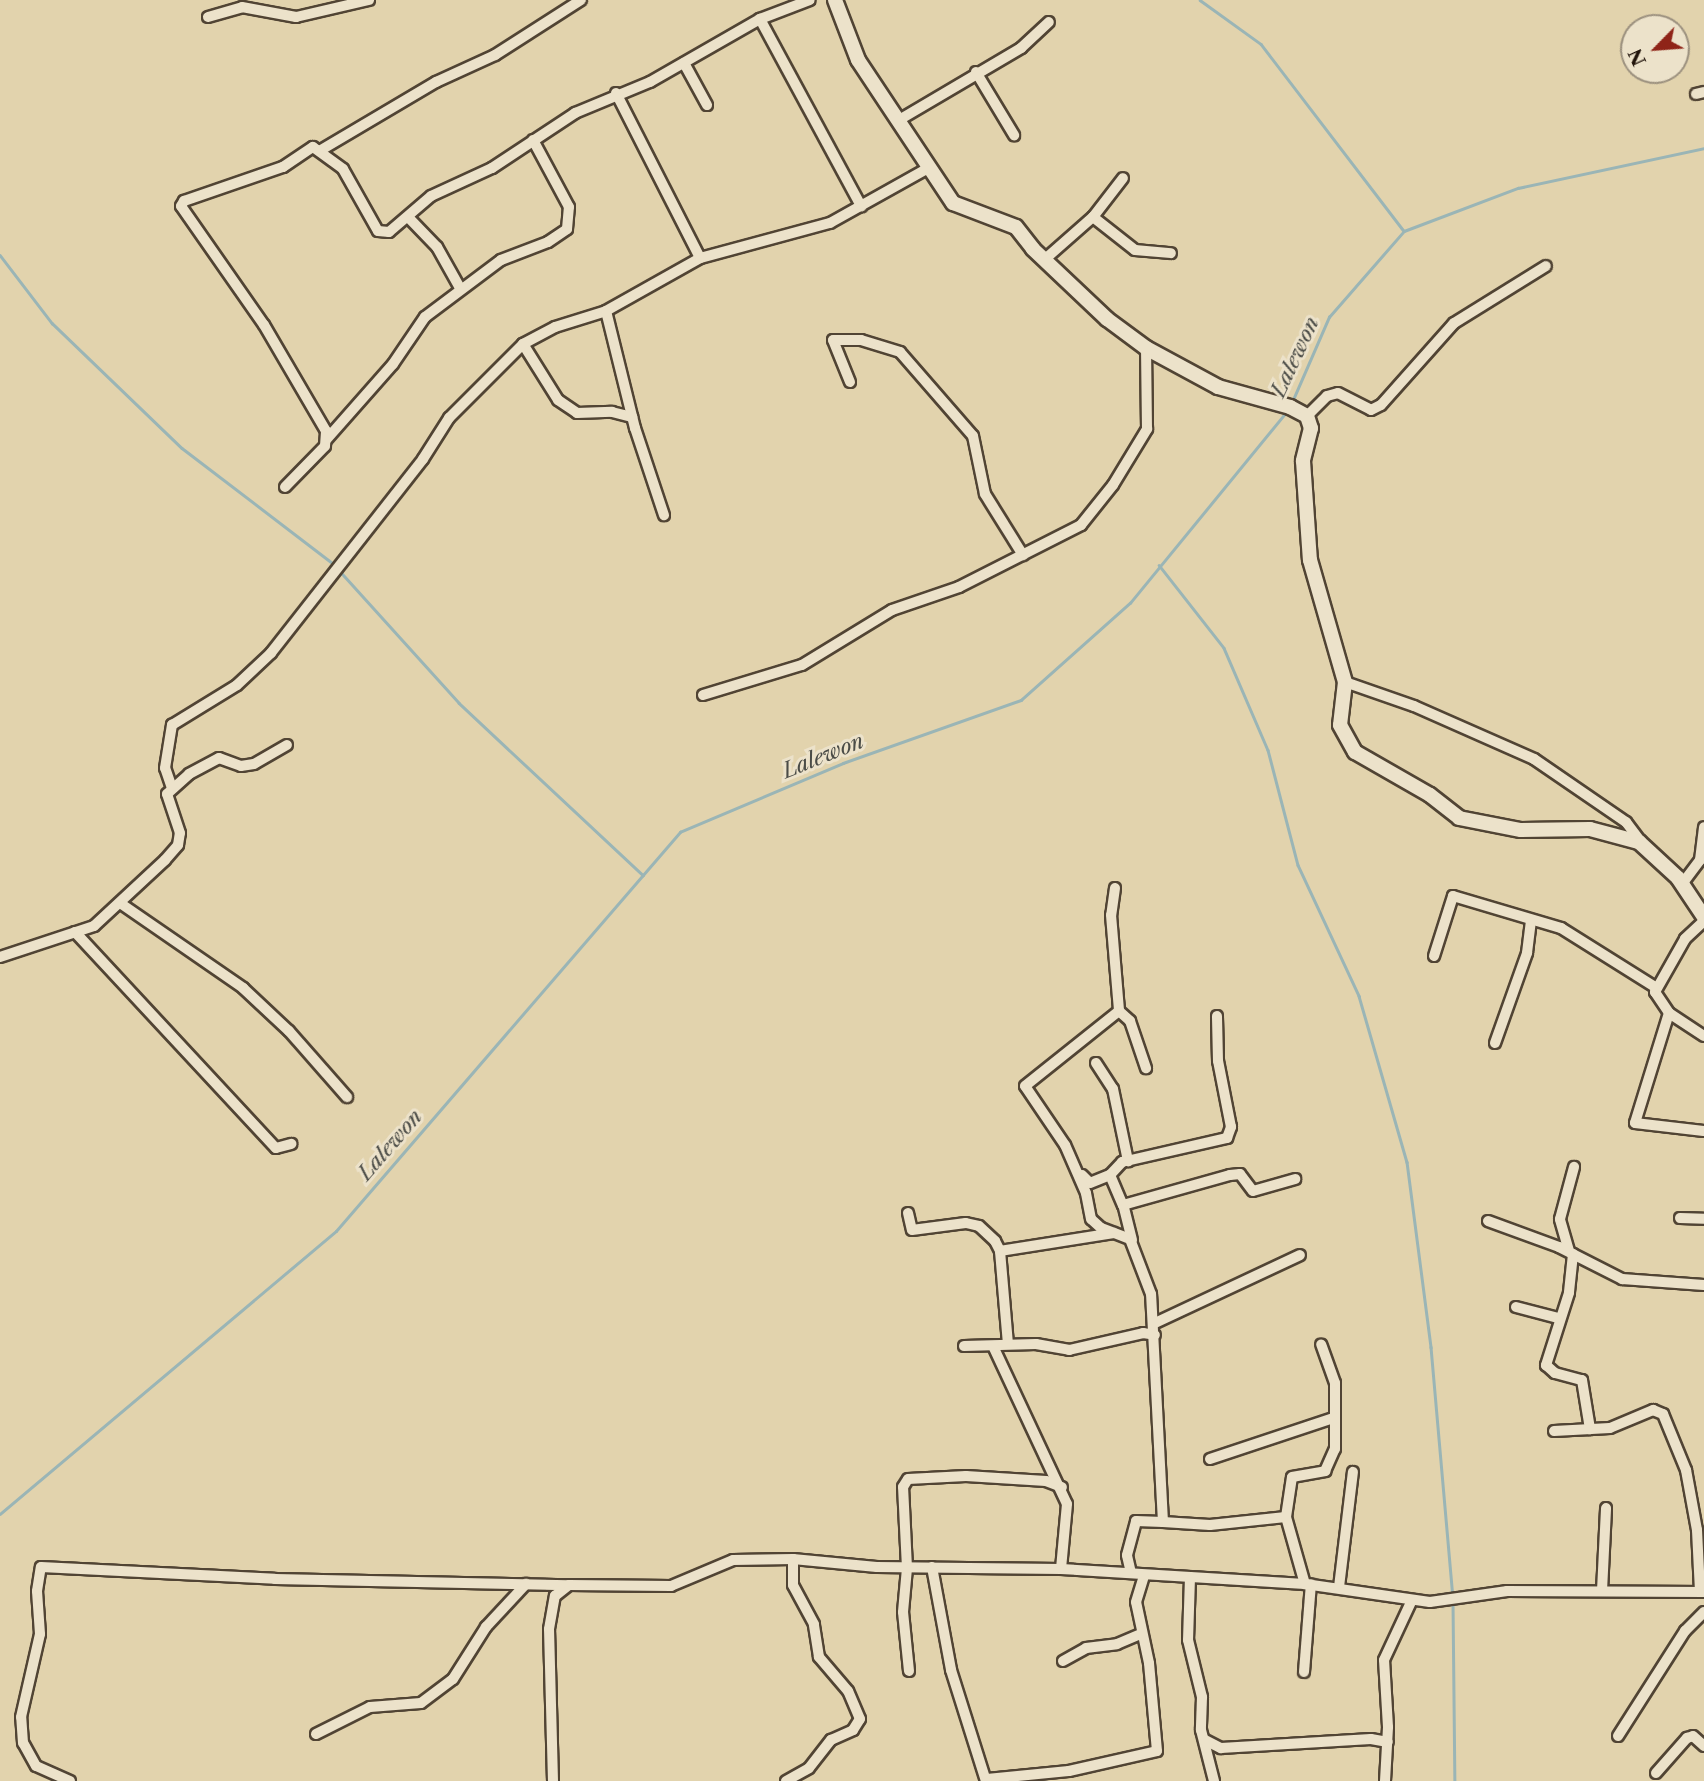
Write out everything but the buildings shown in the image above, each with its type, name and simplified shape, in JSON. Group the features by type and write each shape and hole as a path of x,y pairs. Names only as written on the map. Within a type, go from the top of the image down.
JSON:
{"street":[{"path":"208,17 242,7 296,17 369,0"},
{"path":"321,150 436,82 495,55 582,0"},
{"path":"285,487 326,446 326,431 264,325 181,206 184,201 283,167 313,147 321,150 343,169 379,232 389,232 431,196 492,168 533,140 616,93 684,63 760,19 810,0"},
{"path":"835,0 858,60 953,203 1016,227 1044,260 1107,319 1146,348 1217,387 1290,407 1307,416 1311,428 1303,461 1310,560 1345,682 1340,725 1355,752 1430,794 1459,818 1521,830 1590,829 1645,846"},
{"path":"760,19 861,206"},
{"path":"899,120 976,72 1021,48 1049,22"},
{"path":"684,63 707,105"},
{"path":"976,72 1014,135"},
{"path":"616,93 700,258"},
{"path":"326,440 393,364 418,324 460,288 500,260 548,242 568,229 569,207 533,140"},
{"path":"172,788 165,768 173,725 237,685 271,653 423,459 449,418 523,344 555,327 606,312 700,258 830,223 930,167"},
{"path":"1044,260 1093,217 1123,178"},
{"path":"408,217 437,247 460,288"},
{"path":"1093,217 1135,250 1171,253"},
{"path":"1307,416 1327,396 1338,393 1371,410 1381,405 1454,323 1546,266"},
{"path":"606,312 632,417 664,515"},
{"path":"850,382 833,340 861,340 900,352 973,436 985,494 1023,555"},
{"path":"523,344 558,400 577,413 612,412 632,417"},
{"path":"703,695 802,665 892,610 959,587 1081,525 1144,438 1149,421 1146,348"},
{"path":"1345,682 1414,706 1534,759 1626,822 1682,884 1704,919 1685,939 1655,987"},
{"path":"0,957 94,926 120,903 178,845 179,826 166,799 172,788 214,760 247,766 287,745"},
{"path":"1682,884 1702,855 1704,827"},
{"path":"1115,888 1111,915 1119,1011 1130,1021 1146,1069"},
{"path":"1434,956 1453,896 1561,928 1655,987 1669,1013 1704,1036"},
{"path":"120,903 243,988 289,1031 347,1097"},
{"path":"1495,1043 1527,953 1531,920"},
{"path":"75,933 276,1148 291,1144"},
{"path":"1119,1011 1025,1086 1057,1130 1076,1168 1095,1224 1119,1232 1132,1242"},
{"path":"1669,1013 1635,1123 1704,1131"},
{"path":"1076,1168 1090,1183 1110,1175 1128,1161 1227,1138 1231,1127 1218,1061 1217,1016"},
{"path":"1096,1063 1113,1089 1128,1161"},
{"path":"1574,1167 1560,1219 1571,1253 1569,1293 1558,1318 1546,1366 1555,1373 1582,1380 1590,1429"},
{"path":"1123,1205 1230,1175 1240,1174 1253,1191 1295,1179"},
{"path":"1110,1175 1123,1205 1132,1242 1148,1282 1155,1323 1163,1522"},
{"path":"908,1213 912,1230 966,1223 979,1226 1000,1251 1008,1344"},
{"path":"1680,1218 1704,1219"},
{"path":"1488,1221 1571,1253 1622,1279 1704,1285"},
{"path":"1000,1251 1119,1232"},
{"path":"1155,1323 1300,1255"},
{"path":"1516,1307 1558,1318"},
{"path":"964,1346 1008,1344 1069,1350 1143,1333 1155,1335"},
{"path":"1304,1672 1308,1584 1286,1517 1292,1477 1325,1471 1331,1464 1335,1383 1321,1344"},
{"path":"993,1346 1044,1458 1062,1487 1067,1504 1061,1569"},
{"path":"70,1781 36,1766 23,1743 21,1717 40,1634 37,1591 41,1567 526,1584 671,1586 733,1560 793,1559 907,1568 1061,1569 1308,1584 1339,1587 1411,1602 1507,1591 1702,1592 1686,1469 1667,1420 1653,1410 1610,1428 1554,1431"},
{"path":"1210,1459 1333,1418"},
{"path":"1339,1587 1353,1472"},
{"path":"909,1671 903,1612 907,1568 903,1487 908,1479 966,1476 1046,1481 1062,1487"},
{"path":"1602,1591 1606,1508"},
{"path":"1131,1573 1127,1555 1136,1521 1210,1525 1286,1517"},
{"path":"786,1781 808,1768 831,1740 853,1730 860,1719 848,1691 819,1657 814,1624 793,1585 793,1559"},
{"path":"932,1567 951,1670 987,1780 1069,1771 1157,1751 1149,1663 1140,1634 1136,1597 1144,1575"},
{"path":"1190,1577 1188,1640 1202,1697 1205,1741 1214,1781"},
{"path":"316,1734 370,1707 421,1703 453,1679 486,1627 526,1584"},
{"path":"553,1781 549,1629 555,1596 569,1585"},
{"path":"1385,1781 1388,1742 1384,1661 1411,1602"},
{"path":"1618,1736 1685,1631 1704,1612"},
{"path":"1063,1661 1086,1647 1117,1644 1140,1634"},
{"path":"1656,1773 1688,1738 1693,1736 1704,1746"},
{"path":"1205,1741 1221,1748 1388,1742"}],"waterway":[{"path":"1200,0 1261,44 1404,231"},
{"name":"Lalewon","path":"1292,402 1329,317 1404,231 1518,188 1704,148"},
{"path":"0,255 52,323 182,448 335,565"},
{"name":"Lalewon","path":"0,1514 336,1231 680,832 843,763 1021,700 1130,603 1287,411"},
{"path":"1159,565 1224,648 1268,750 1298,865 1359,996 1407,1162 1431,1347 1453,1596"},
{"path":"339,570 459,703 643,875"},
{"path":"1453,1602 1455,1781"}]}
